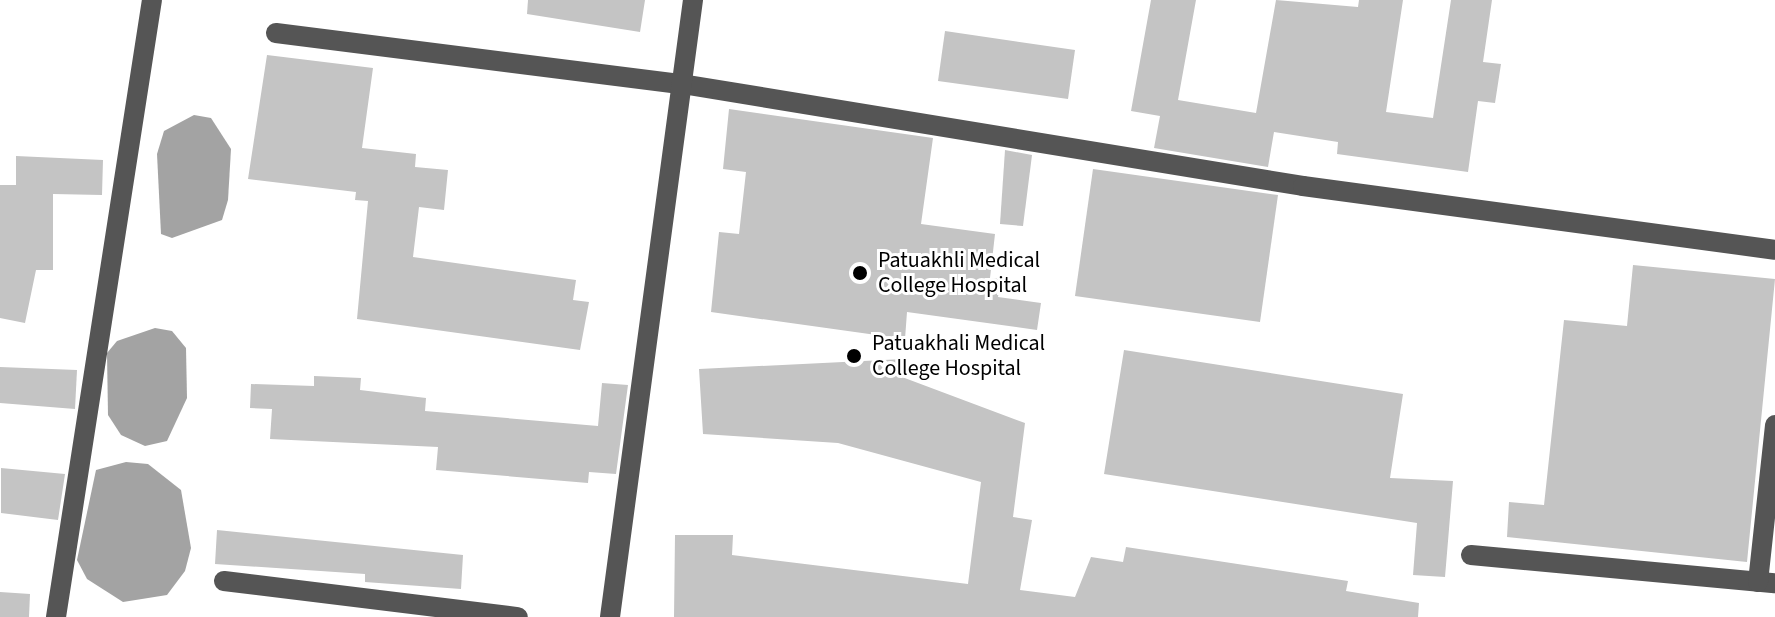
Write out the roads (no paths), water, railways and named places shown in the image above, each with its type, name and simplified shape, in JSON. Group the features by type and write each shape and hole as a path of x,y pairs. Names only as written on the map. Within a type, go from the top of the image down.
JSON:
{"street":[{"path":"56,617 152,0"},
{"path":"610,617 693,0"},
{"path":"276,33 682,84 1303,186 1775,250"},
{"path":"1471,555 1767,582 1775,425"},
{"path":"224,581 518,617"}],"place":[{"name":"Patuakhli Medical College Hospital","path":"860,273"},
{"name":"Patuakhali Medical College Hospital","path":"854,356"}]}
